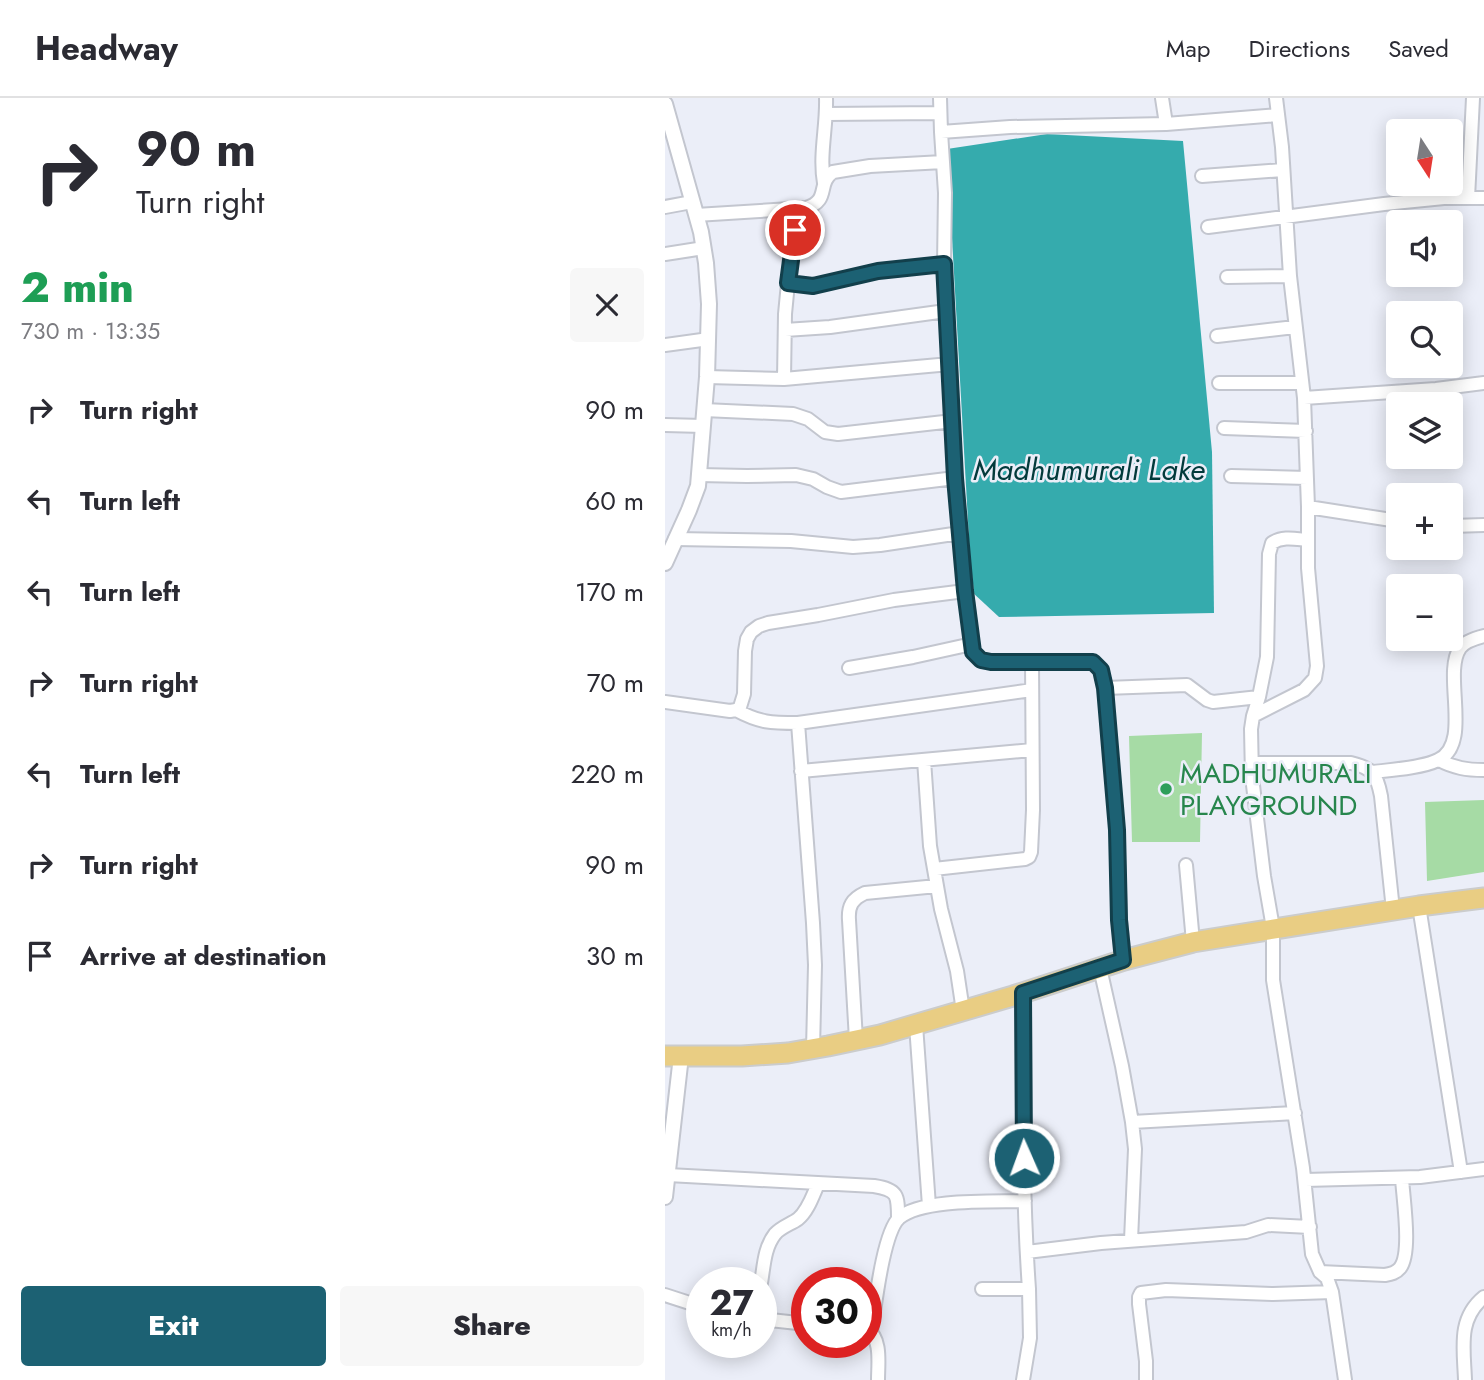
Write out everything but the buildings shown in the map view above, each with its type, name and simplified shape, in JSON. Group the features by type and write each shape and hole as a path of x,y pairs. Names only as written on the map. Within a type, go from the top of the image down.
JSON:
{"main road":[{"path":"673,1056 742,1056 813,1049 916,1025 1123,960 1193,942 1484,898"}],"street":[{"path":"824,183 822,165 826,98"},
{"path":"940,98 944,264 955,478 973,652 981,660 991,662 1093,662 1101,670 1105,688 1117,830 1119,920 1123,960"},
{"path":"1162,98 1166,124"},
{"path":"1252,716 1304,690 1315,678 1317,666 1308,568 1304,398 1290,276 1276,98"},
{"path":"1468,198 1478,135 1473,98"},
{"path":"665,104 704,248 709,304 707,377 698,486 665,563"},
{"path":"826,114 939,113"},
{"path":"941,132 1010,127 1166,124 1277,115"},
{"path":"665,207 799,208 814,205 820,200 824,183 833,172 943,162"},
{"path":"1202,176 1283,170"},
{"path":"1208,227 1384,204 1484,198"},
{"path":"784,379 788,283 799,208"},
{"path":"665,254 704,248"},
{"path":"788,283 813,286 878,271 944,264"},
{"path":"1227,277 1290,276"},
{"path":"785,330 830,327 946,311"},
{"path":"1217,336 1295,327"},
{"path":"665,345 709,340"},
{"path":"707,377 784,379 950,364"},
{"path":"1219,383 1302,383"},
{"path":"1304,398 1484,383"},
{"path":"704,410 793,414 808,419 825,432 838,434 953,421"},
{"path":"665,425 703,426"},
{"path":"1224,428 1305,431"},
{"path":"699,475 796,475 813,479 841,492 955,478"},
{"path":"1231,476 1307,478"},
{"path":"1308,507 1386,520"},
{"path":"1463,526 1484,525"},
{"path":"675,539 791,541 853,547 960,533"},
{"path":"1308,540 1277,540 1272,543 1269,554 1267,657 1259,697 1252,716 1252,763 1264,876 1273,929 1273,980 1305,1180 1312,1254 1332,1292 1345,1380"},
{"path":"736,710 743,701 747,639 759,626 894,600 965,591"},
{"path":"1373,772 1428,764 1448,753 1453,744 1455,727 1456,658 1460,647 1484,635"},
{"path":"849,668 972,644"},
{"path":"934,869 1029,857 1033,810 1032,662"},
{"path":"1105,688 1187,685 1213,702 1259,697"},
{"path":"665,702 736,710 765,722 798,723 1032,690"},
{"path":"798,723 814,944 813,1049"},
{"path":"801,771 1032,750"},
{"path":"924,760 930,846 963,1011"},
{"path":"1439,760 1451,767 1484,770"},
{"path":"1252,763 1351,763 1364,766 1373,772 1381,796 1393,910"},
{"path":"1185,864 1193,942"},
{"path":"856,1040 848,911 851,904 865,893 937,886"},
{"path":"1419,906 1461,1172"},
{"path":"1100,968 1132,1122 1135,1149 1131,1240"},
{"path":"1023,993 1023,1120 1030,1338 1023,1380"},
{"path":"916,1025 929,1206"},
{"path":"665,1197 673,1056"},
{"path":"1132,1122 1295,1113"},
{"path":"1305,1180 1402,1178 1484,1169"},
{"path":"668,1175 889,1189 895,1193 898,1202 898,1219 889,1236 882,1269"},
{"path":"1320,1272 1385,1275 1394,1274 1402,1266 1406,1240 1402,1178"},
{"path":"764,1267 769,1242 776,1232 799,1218 807,1208 818,1184"},
{"path":"898,1219 913,1210 950,1203 1025,1202"},
{"path":"1027,1252 1131,1240 1246,1232 1268,1224 1310,1227"},
{"path":"982,1289 1029,1289"},
{"path":"1146,1380 1139,1304 1141,1293 1165,1290 1273,1294 1332,1292"},
{"path":"665,1295 686,1302"},
{"path":"1465,1380 1465,1327 1473,1307 1484,1297"},
{"path":"877,1358 878,1380"}],"green space":[{"name":"MADHUMURALI PLAYGROUND","path":"1202,733 1200,842 1132,842 1129,736"},
{"path":"1484,800 1484,872 1427,881 1425,802"}],"water":[{"name":"Madhumurali Lake","path":"1047,134 1183,141 1212,452 1214,613 999,617 972,592 947,149"}],"place":[{"name":"MADHUMURALI PLAYGROUND","path":"1166,789"}],"route":[{"path":"795,230 788,283 822,285 878,271 944,264 955,478 973,652 981,660 991,662 1093,662 1101,670 1105,688 1117,830 1119,920 1123,960 1023,993 1024,1158"}]}
